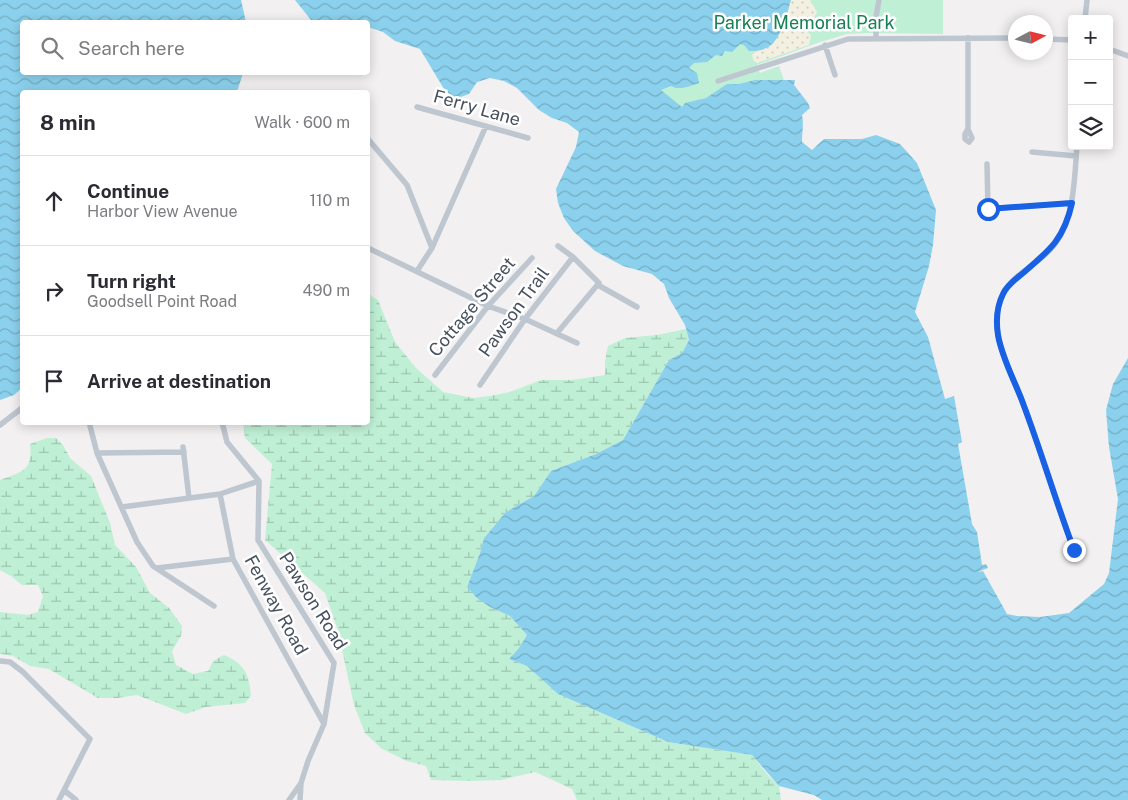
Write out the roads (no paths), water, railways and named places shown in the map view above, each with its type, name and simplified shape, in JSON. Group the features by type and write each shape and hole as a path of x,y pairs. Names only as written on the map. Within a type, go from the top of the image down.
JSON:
{"street":[{"path":"876,38 876,17 880,0"},
{"path":"1086,15 1087,0"},
{"path":"968,38 968,129"},
{"path":"718,81 848,39 1008,38"},
{"path":"1053,39 1068,40"},
{"path":"825,45 835,75"},
{"path":"1113,50 1128,56"},
{"name":"Ferry Lane","path":"417,107 528,138"},
{"path":"417,271 432,248 486,126"},
{"path":"370,141 407,185 432,248"},
{"path":"1074,550 1025,408 1001,347 998,322 1000,299 1004,292 1056,243 1065,224 1072,203 1077,150"},
{"path":"1032,152 1076,156"},
{"path":"987,164 988,209 1072,203"},
{"path":"558,246 573,257 599,283 598,285 637,307"},
{"path":"370,249 488,306 525,319 577,342"},
{"name":"Pawson Trail","path":"480,385 525,319 573,257"},
{"name":"Cottage Street","path":"434,375 488,306 532,258"},
{"path":"557,333 598,285"},
{"path":"0,425 20,410"},
{"path":"91,425 97,453 137,542 156,568 214,606"},
{"path":"122,508 220,494 260,481 227,442 223,425"},
{"path":"97,453 183,450 189,498"},
{"name":"Pawson Road","path":"260,481 258,540 334,663 324,724 301,783 289,800"},
{"name":"Fenway Road","path":"220,494 233,559 324,724"},
{"path":"156,568 233,559"},
{"path":"0,661 10,662 23,672 90,739 59,800"},
{"path":"300,800 301,783"},
{"path":"65,791 76,800"}],"water":[{"path":"0,0 241,0 246,20 20,20 20,75 242,75 238,90 20,90 20,390 14,395 0,400"},
{"path":"295,0 791,0 782,30 768,47 749,51 744,45 740,44 732,52 725,51 722,56 716,55 707,62 694,63 689,68 697,73 699,83 681,88 671,86 661,90 682,107 685,103 706,98 727,84 739,84 755,80 795,80 794,85 810,108 802,115 802,142 812,150 824,139 862,139 876,135 900,144 917,163 936,210 929,266 915,312 928,337 945,399 954,396 962,442 958,444 972,524 977,532 982,565 986,564 988,568 977,572 983,571 1007,614 1040,617 1069,613 1104,584 1109,573 1118,499 1109,447 1106,410 1113,384 1128,358 1128,800 822,800 814,795 779,786 752,755 668,742 558,694 527,666 509,659 527,635 510,616 490,607 477,598 467,587 484,538 506,512 534,496 551,471 596,454 623,440 669,360 682,353 689,340 685,325 669,298 664,284 652,274 623,266 595,251 573,231 564,218 558,203 556,189 576,147 579,132 567,123 552,118 539,110 517,88 504,81 490,78 477,82 469,94 455,99 444,89 420,49 395,41 383,32 370,28 370,20 311,20"}],"park label":[{"name":"Parker Memorial Park","path":"804,23"}]}
